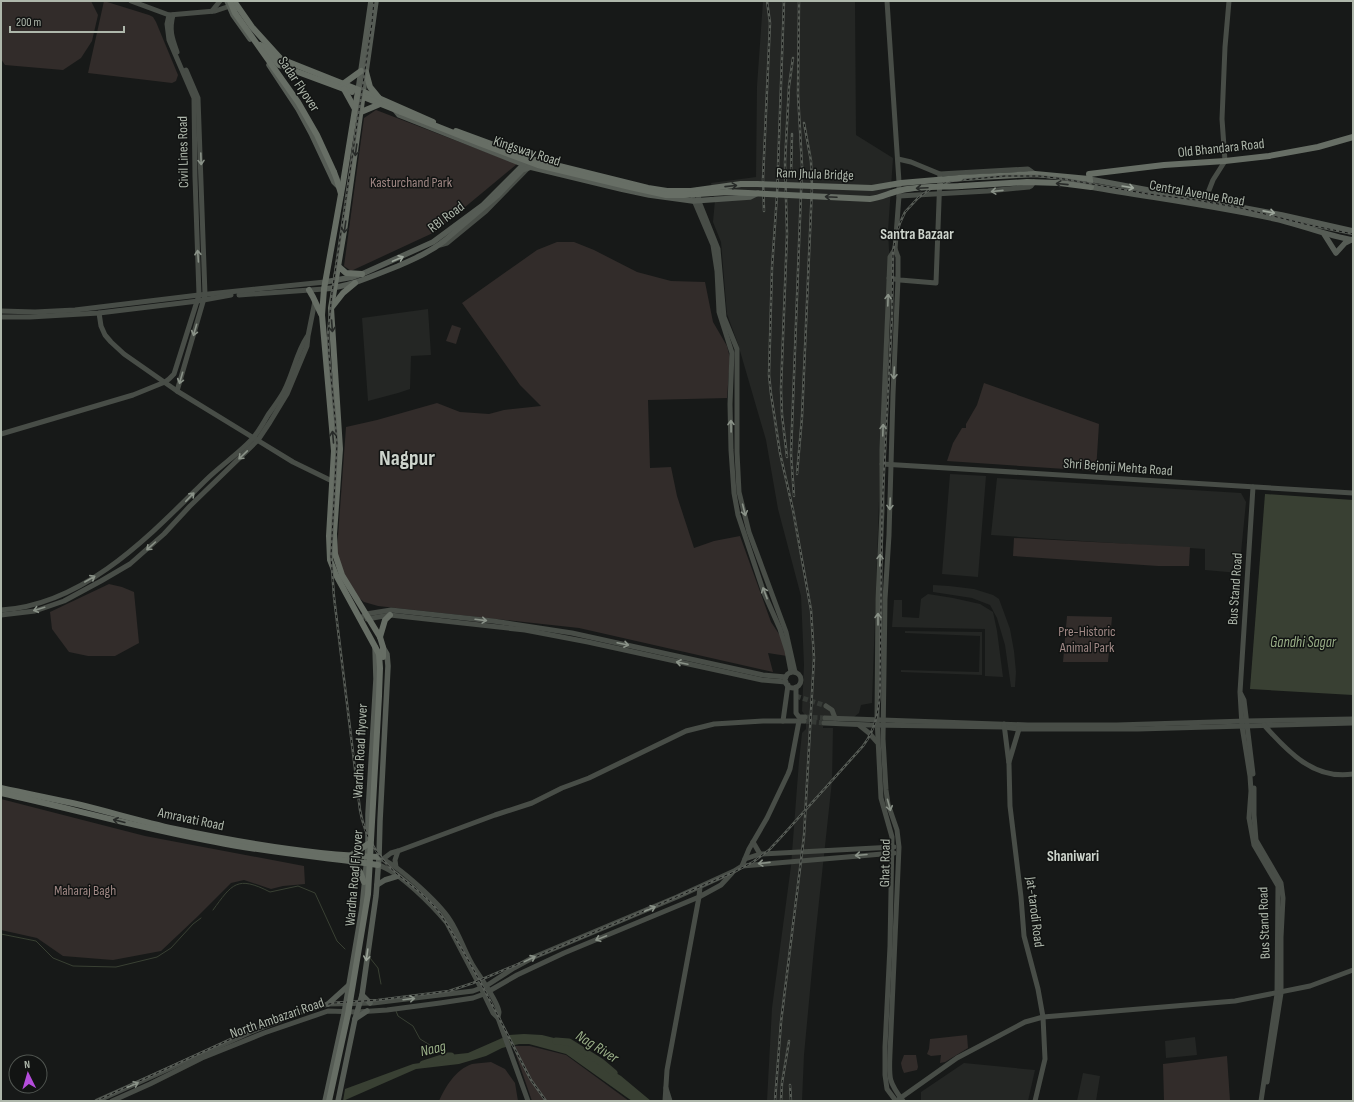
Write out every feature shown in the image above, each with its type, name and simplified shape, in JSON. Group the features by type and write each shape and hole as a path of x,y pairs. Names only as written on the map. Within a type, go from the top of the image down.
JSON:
{"highway":[{"path":"231,2 264,41 288,66"},
{"name":"Sadar Flyover","path":"231,2 243,24 305,113 341,184"},
{"path":"251,41 264,47 279,65 288,66"},
{"name":"Kingsway Road","path":"288,66 343,86 398,111"},
{"path":"355,109 343,86 364,71 370,87 380,102 534,161"},
{"path":"360,93 355,109 341,184 342,194 324,285 322,315 334,451 329,536 330,560 349,600 381,656"},
{"path":"360,93 361,112 331,308 340,449 334,534 335,554 342,575 380,637 383,647 381,656"},
{"path":"361,112 380,102"},
{"path":"398,111 479,143 534,161"},
{"name":"Old Bhandara Road","path":"960,178 1032,174 1089,177 1164,165 1225,161 1273,155 1318,147 1353,137"},
{"name":"Ram Jhula Bridge","path":"534,161 586,172 637,186 667,191 694,191 757,184 872,188 901,182 960,178"},
{"name":"Ram Jhula Bridge","path":"534,161 666,195 727,192 870,199 910,188 961,186"},
{"path":"1089,177 1091,187"},
{"name":"Central Avenue Road","path":"961,186 1030,182 1060,183 1091,187"},
{"path":"341,184 350,189"},
{"path":"338,266 346,273 362,274"},
{"path":"331,308 343,293 355,283"},
{"path":"309,290 322,315"},
{"path":"380,637 385,620 390,614"},
{"name":"Wardha Road Flyover","path":"329,1101 348,1014 368,894 381,656"},
{"name":"Wardha Road Flyover","path":"333,1101 350,1022 374,873 377,771 383,693 381,656"},
{"name":"Amravati Road","path":"1,788 172,833 217,843 271,852 380,861"},
{"name":"Amravati Road","path":"1,793 86,810"},
{"path":"364,882 360,872 350,859 368,844"}],"main road":[{"path":"131,1 171,15 212,11 231,2 233,15 267,62 298,109 334,182 341,184"},
{"path":"212,11 220,1"},
{"path":"370,1 372,13"},
{"path":"360,93 372,13 377,1"},
{"path":"887,1 898,159 899,196 895,249"},
{"path":"1204,203 1213,180 1225,161 1222,119 1225,47 1229,1"},
{"path":"1,434 133,395 170,379 174,374 200,301 205,295 198,98 193,83 181,61 169,24 159,11"},
{"path":"169,24 182,14"},
{"name":"Civil Lines Road","path":"171,15 169,24 169,40 194,98 195,176 200,301"},
{"name":"Kingsway Road","path":"398,111 399,115 530,167 628,191 697,203 710,199 750,197 759,193"},
{"path":"898,159 911,162 940,174 1028,169 1032,174"},
{"path":"1,311 35,312 75,310 199,295 324,285 334,288 355,283 447,243 486,211 530,167 534,161"},
{"path":"438,246 497,196 522,170 534,161"},
{"name":"RBI Road","path":"324,285 336,280 362,274 433,242 482,204 523,164 534,161"},
{"path":"889,278 936,283 940,174"},
{"name":"Central Avenue Road","path":"1089,177 1281,220 1324,234 1352,240"},
{"path":"899,196 1020,188 1031,186 1030,182"},
{"name":"Central Avenue Road","path":"1091,187 1282,215 1353,231"},
{"path":"694,191 713,245 717,271 719,312 732,353 730,388 731,443 733,479 738,515 764,593 780,629 792,671"},
{"path":"697,203 718,248 724,317 737,349 737,452 739,492 749,532 786,632 792,671 786,681 783,721"},
{"path":"1324,234 1332,245 1336,254 1345,243 1352,240"},
{"name":"Ghat Road","path":"895,249 898,257 898,280 893,394 892,465 885,645 878,743 881,798 892,837 890,946 884,1047 885,1075 887,1089 899,1100"},
{"name":"Ghat Road","path":"895,249 890,257 889,278 878,599 878,664 880,722 886,790 888,804 897,830 899,846 889,1070 890,1081 899,1100"},
{"path":"1,317 99,313 230,296 309,290 324,285"},
{"path":"177,391 200,301"},
{"path":"1,614 35,611 64,601 125,568 164,534 256,439 286,388 303,344 308,336 315,301"},
{"path":"99,313 102,330 111,342 124,354 177,391 293,462 332,481"},
{"path":"1,610 40,603 57,598 108,568 160,525 204,482 256,439"},
{"name":"Shri Bejonji Mehta Road","path":"882,464 1353,493"},
{"path":"204,482 208,488"},
{"name":"Bus Stand Road","path":"1253,487 1240,692 1253,792 1249,818 1254,845 1278,886 1279,993 1261,1101"},
{"path":"881,518 890,519"},
{"path":"360,619 366,614 391,610 525,630 588,642 762,680 786,681"},
{"path":"360,619 370,620 390,614 418,615"},
{"path":"878,644 885,645"},
{"name":"Wardha Road flyover","path":"325,1101 350,984 362,908 368,844 376,679 375,647"},
{"path":"338,1101 355,1019 362,995 380,861 388,666 387,654 383,647"},
{"path":"878,664 884,664"},
{"path":"786,681 791,688 800,684 801,679 799,674 792,671"},
{"path":"796,687 796,713 802,719"},
{"path":"786,695 796,696"},
{"path":"826,706 832,710 835,718"},
{"path":"880,722 858,724 825,720 835,718 929,724 1117,726 1244,723"},
{"path":"380,861 391,853 532,803 562,788 590,778 686,731 714,724 802,719"},
{"path":"742,866 752,842 767,818 790,769 802,719"},
{"path":"1004,725 1019,729 1138,729 1353,719"},
{"path":"1266,722 1353,723"},
{"path":"1266,722 1286,749 1304,764 1327,773 1343,776 1353,774"},
{"path":"858,724 878,743"},
{"name":"Jat-tarodi Road","path":"1004,725 1010,806 1024,936 1043,1017 1045,1059 1035,1101"},
{"path":"1008,764 1019,729"},
{"path":"885,847 892,837"},
{"path":"752,842 760,854"},
{"path":"745,859 760,854 899,846"},
{"path":"396,868 395,860 398,851"},
{"path":"484,987 514,968 534,958 700,887 742,866 892,853 898,854"},
{"path":"883,854 892,860"},
{"path":"380,861 396,868 440,907 450,920 484,987"},
{"path":"380,861 386,868 398,876 425,900 447,923 487,992 493,1013 498,1018 528,1101"},
{"name":"North Ambazari Road","path":"112,1101 202,1058 328,1011 357,1012 440,1004 473,998 564,953 699,897 721,885 734,871"},
{"path":"377,885 385,880 398,876"},
{"path":"665,1101 667,1070 700,887"},
{"path":"899,1100 957,1058 1025,1022 1043,1017 1235,1001 1310,986 1353,970"},
{"path":"328,1004 350,984"},
{"name":"North Ambazari Road","path":"97,1101 251,1032 301,1012 328,1004 370,1003 473,991 484,987"},
{"path":"1264,1101 1279,993"},
{"path":"362,995 370,1003"},
{"path":"355,1019 367,1011"},
{"path":"251,1032 254,1038"},
{"path":"666,1087 670,1101"}],"shaded area":[{"path":"763,1 855,1 856,135 893,158 888,231 890,267 883,387 872,703 861,705 859,713 854,717 824,718 823,728 833,728 832,781 814,948 804,1055 802,1101 767,1101 772,1008 791,866 802,733 806,729 806,717 802,711 804,665 801,596 778,509 766,440 738,344 727,314 721,242 713,222 715,200 711,183 756,177 757,86"},
{"path":"428,309 431,355 411,356 410,389 368,401 362,318"},
{"path":"950,474 986,476 978,577 942,574"},
{"path":"997,478 1241,493 1246,502 1239,573 1205,570 1205,549 991,535"},
{"path":"933,585 974,589 993,595 999,599 1010,629 1014,651 1016,672 1015,687 1011,687 1005,645 997,618 990,605 972,598 933,592"},
{"path":"928,594 980,604 993,612 1003,677 985,676 985,629 892,627 894,600 902,600 902,617 919,618 921,599"},
{"path":"905,631 982,632 982,675 901,672 901,670 979,672 980,636 905,633"},
{"path":"1195,1037 1197,1055 1166,1058 1165,1041"},
{"path":"964,1063 1035,1070 1028,1101 921,1101 921,1092"},
{"path":"1083,1073 1100,1076 1096,1101 1077,1101"}],"green space":[{"path":"1,1 91,1 98,15 92,41 81,58 63,70 5,65 1,59"},
{"path":"104,1 153,17 178,75 176,81 172,83 88,73"},
{"name":"Kasturchand Park","path":"376,110 517,164 435,232 351,271 344,266 364,118"},
{"path":"557,242 574,242 594,250 637,272 671,281 705,282 713,322 727,346 730,358 727,398 648,400 650,468 671,467 677,496 694,548 714,541 740,536 771,622 781,637 787,656 768,653 773,672 579,628 378,606 364,602 352,592 338,562 337,550 346,427 437,403 460,412 489,414 504,410 541,406 520,385 462,303 537,250"},
{"path":"452,325 461,328 456,344 446,341"},
{"path":"984,383 1099,424 1096,471 947,461 953,443 962,428 966,428 966,424 977,405"},
{"path":"1014,538 1190,547 1189,566 1158,566 1013,556"},
{"path":"109,584 134,592 139,643 115,656 88,656 69,652 52,629 50,612"},
{"name":"Pre-Historic Animal Park","path":"1067,616 1112,617 1108,662 1063,662"},
{"name":"Maharaj Bagh","path":"1,799 145,836 304,866 305,884 283,886 271,889 244,880 231,883 161,951 113,960 63,956 37,938 1,930"},
{"path":"967,1035 968,1048 945,1062 940,1063 941,1055 931,1056 927,1054 930,1039"},
{"path":"513,1046 530,1046 566,1055 629,1101 532,1101"},
{"path":"904,1055 916,1055 917,1070 904,1073 901,1063"},
{"path":"1227,1056 1230,1101 1164,1101 1163,1064"},
{"path":"491,1062 505,1069 515,1083 518,1101 439,1101 448,1084 461,1070 472,1064"}],"water":[{"name":"Gandhi Sagar","path":"1265,494 1353,500 1353,695 1250,689"},
{"path":"509,1035 542,1035 562,1040 621,1076 651,1101 632,1101 566,1054 529,1044 519,1044 502,1048 486,1056 459,1064 416,1069 343,1101 345,1089 413,1064 434,1061 449,1055 468,1053"}],"waterway":[{"path":"213,910 231,888 242,883 250,884 270,892 298,886 315,893 337,941 345,949"},
{"path":"1,934 36,941 53,958 73,966 116,967 157,957 171,948 193,924 201,918"},
{"path":"370,958 378,968 381,984"},
{"path":"396,1011 398,1016 413,1026 420,1039 448,1056"},
{"name":"Nag River","path":"556,1041 569,1042 601,1062 614,1073"},
{"name":"Naag","path":"423,1064 451,1056"}],"tunnel":[{"path":"796,696 826,706"},
{"path":"805,717 825,718"},
{"path":"804,721 824,723"}],"railway":[{"path":"374,1 332,293 328,333 337,444 331,556 334,597 360,810 362,821 369,840 386,864 428,900 441,915 477,976 531,1080 546,1101"},
{"path":"764,211 763,179 770,23 767,1"},
{"path":"775,1101 781,1022 804,836 814,658 811,610 793,510 780,453 769,375 772,268 777,195 784,1"},
{"path":"794,496 791,454 802,166 798,94 799,1"},
{"path":"787,457 782,415 781,389 787,234 785,162 789,86 793,58"},
{"path":"797,474 802,417 812,187 811,161 804,123"},
{"path":"791,176 792,134"},
{"path":"96,1101 231,1039 320,1006 334,1003 378,1000 449,991 473,983 734,872 753,862 769,850 783,835 863,746 871,733 876,719 880,689 882,511 892,316 893,252 896,235 905,212 918,198 933,187 951,181 1005,176 1039,176 1241,208 1353,234"},
{"path":"781,1101 782,1083 789,1041"},
{"path":"790,1085 791,1101"}],"district":[{"name":"Santra Bazaar","path":"917,234"},
{"name":"Nagpur","path":"407,458"},
{"name":"Shaniwari","path":"1073,856"}]}
